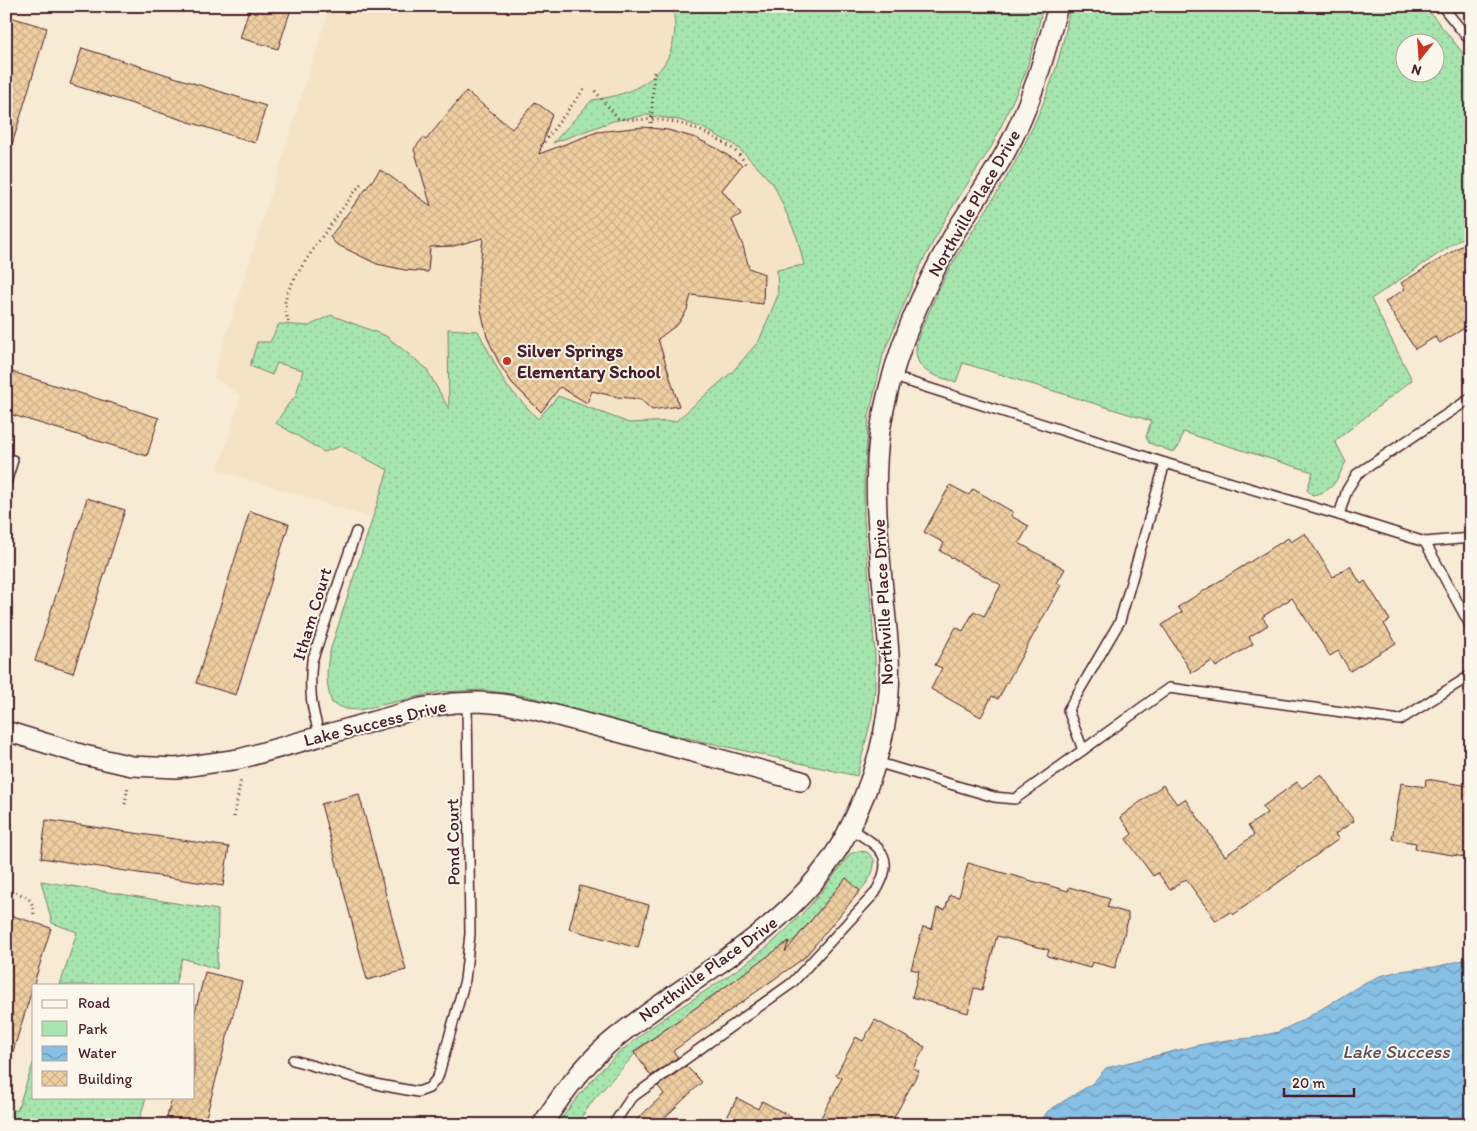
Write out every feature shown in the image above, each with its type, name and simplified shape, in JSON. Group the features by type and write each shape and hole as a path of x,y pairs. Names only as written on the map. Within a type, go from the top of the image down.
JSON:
{"street":[{"name":"Northville Place Drive","path":"542,1125 560,1097 583,1069 617,1036 750,942 785,912 826,865 849,828 876,762 882,740 889,692 888,643 878,542 877,464 880,431 891,376 930,278 956,231 1004,155 1024,114 1042,68 1058,6"},
{"name":"Lake Success Drive","path":"7,734 132,766 176,768 239,759 421,708 467,703 504,704 536,710 802,781"}],"lane":[{"path":"1442,6 1471,42"},
{"path":"891,376 1165,463 1425,542 1471,538"},
{"path":"1339,515 1346,490 1357,474 1471,398"},
{"path":"6,483 13,460"},
{"path":"1083,750 1068,710 1120,621 1165,463"},
{"name":"Itham Court","path":"320,735 311,702 310,680 312,661 356,532"},
{"path":"1425,542 1471,627"},
{"path":"876,762 994,797 1015,799 1169,688 1400,720 1471,675"},
{"name":"Pond Court","path":"293,1060 380,1085 418,1092 429,1088 438,1077 465,980 470,934 467,703"},
{"path":"613,1125 631,1098 792,984 876,893 884,876 886,860 883,853 863,836 849,828"}],"path":[{"path":"651,128 654,71"},
{"path":"541,146 584,89"},
{"path":"595,91 618,118 633,121 668,121 702,132 733,149 744,159 746,166"},
{"path":"288,322 285,303 299,272 362,182"},
{"path":"234,817 242,772"},
{"path":"125,804 129,780"},
{"path":"6,890 26,896 31,900 34,907 34,918"}],"shaded area":[{"name":"Silver Springs Elementary School","path":"330,6 929,6 820,739 379,520 218,470 241,396 213,377"}],"green space":[{"path":"672,6 1043,6 1025,74 992,146 950,211 919,268 883,355 869,416 864,478 864,519 875,654 875,686 872,716 857,776 625,724 527,696 482,690 439,692 359,710 346,709 332,703 327,676 331,648 388,470 341,446 324,452 276,423 296,396 303,370 277,363 272,375 250,366 257,342 270,342 279,324 309,326 331,315 386,336 426,368 449,409 448,329 478,331 506,385 538,419 558,396 629,423 676,421 733,371 759,341 778,295 777,270 804,265 797,237 774,185 733,144 703,128 679,120 646,115 613,121 553,143 592,100 623,93 637,87 650,79 660,69 668,57 673,42 675,25"},
{"path":"1070,6 1425,6 1471,63 1471,232 1371,299 1412,380 1335,441 1346,462 1337,480 1325,491 1312,495 1307,490 1313,472 1183,432 1178,448 1173,452 1149,443 1146,437 1151,421 963,363 956,382 931,374 921,366 916,348 922,328 959,252 995,196 1029,136 1045,100 1063,44"},
{"path":"858,851 867,852 874,859 869,880 860,891 846,879 796,938 779,952 714,995 727,1013 712,1024 699,1006 634,1051 635,1054 594,1099 576,1125 557,1125 588,1084 615,1056 645,1032 732,973 773,942 808,908 850,854"},
{"path":"41,881 218,910 217,969 182,958 175,984 60,984 77,932 52,923"},
{"path":"32,1067 32,1098 146,1098 138,1125 6,1125 6,1107 17,1111"}],"water":[{"name":"Lake Success","path":"1471,958 1471,1125 1038,1125 1048,1111 1093,1083 1106,1068 1199,1045 1252,1038 1278,1032 1303,1020 1366,982 1380,976 1399,971 1435,967"}],"building":[{"path":"250,6 292,6 278,49 240,38"},
{"path":"10,17 47,28 11,148 6,147 6,30"},
{"path":"82,48 266,106 255,143 70,84"},
{"path":"466,91 512,129 535,102 552,114 539,154 597,132 643,127 668,130 696,138 718,149 742,165 722,190 741,214 732,220 743,246 749,268 764,274 763,304 691,295 687,310 678,324 658,339 679,406 652,410 640,399 617,397 592,391 587,403 560,387 541,412 512,383 500,365 487,337 478,284 483,238 454,246 430,247 428,272 405,270 377,264 340,246 330,237 380,170 431,206 414,149 423,138 426,140"},
{"path":"1471,240 1471,324 1440,343 1435,337 1415,349 1385,302 1405,289 1401,283"},
{"path":"6,370 159,418 147,456 6,413"},
{"path":"950,485 969,495 973,489 1013,512 1011,516 1029,526 1019,543 1065,569 1057,583 1061,585 998,699 992,696 981,717 931,689 942,668 935,665 956,627 963,631 974,611 984,616 1001,585 940,551 944,543 924,532"},
{"path":"87,498 125,510 73,673 35,661"},
{"path":"250,511 289,524 236,695 196,683"},
{"path":"1305,533 1333,577 1350,566 1361,584 1365,581 1390,620 1384,624 1396,643 1350,671 1338,651 1330,656 1292,598 1262,617 1268,625 1249,637 1253,644 1216,667 1212,661 1192,673 1162,625 1182,612 1178,607 1288,538 1291,542"},
{"path":"1321,774 1354,821 1335,834 1339,839 1233,915 1230,912 1216,921 1186,879 1170,890 1158,873 1153,876 1126,839 1132,834 1120,817 1163,785 1177,804 1185,799 1225,856 1254,835 1248,826 1267,813 1262,807 1297,782 1302,788"},
{"path":"1426,779 1469,786 1467,793 1471,794 1471,858 1415,849 1416,843 1392,839 1401,783 1425,787"},
{"path":"359,794 406,970 367,980 321,804"},
{"path":"46,820 229,847 223,886 41,858"},
{"path":"968,863 1068,891 1069,887 1110,899 1107,907 1128,913 1128,920 1115,968 1092,962 1090,968 1047,956 1049,950 997,936 982,990 974,988 968,1013 912,997 919,971 911,969 923,927 932,929 937,908 945,910 950,895 959,897"},
{"path":"846,878 860,891 804,958 673,1051 678,1057 651,1076 634,1052 789,941 785,952"},
{"path":"580,886 649,905 638,948 569,929"},
{"path":"13,916 51,928 34,984 32,984 32,990 11,1058 6,1057 6,939"},
{"path":"205,972 242,981 204,1125 165,1125 172,1098 195,1098 195,1012"},
{"path":"875,1020 925,1047 913,1068 919,1071 890,1125 817,1125 842,1078 836,1075 856,1037 863,1041"},
{"path":"686,1066 702,1082 657,1125 631,1125 664,1094 658,1086"},
{"path":"737,1098 758,1109 762,1101 806,1125 723,1125"}],"place":[{"name":"Silver Springs Elementary School","path":"507,361"}]}
